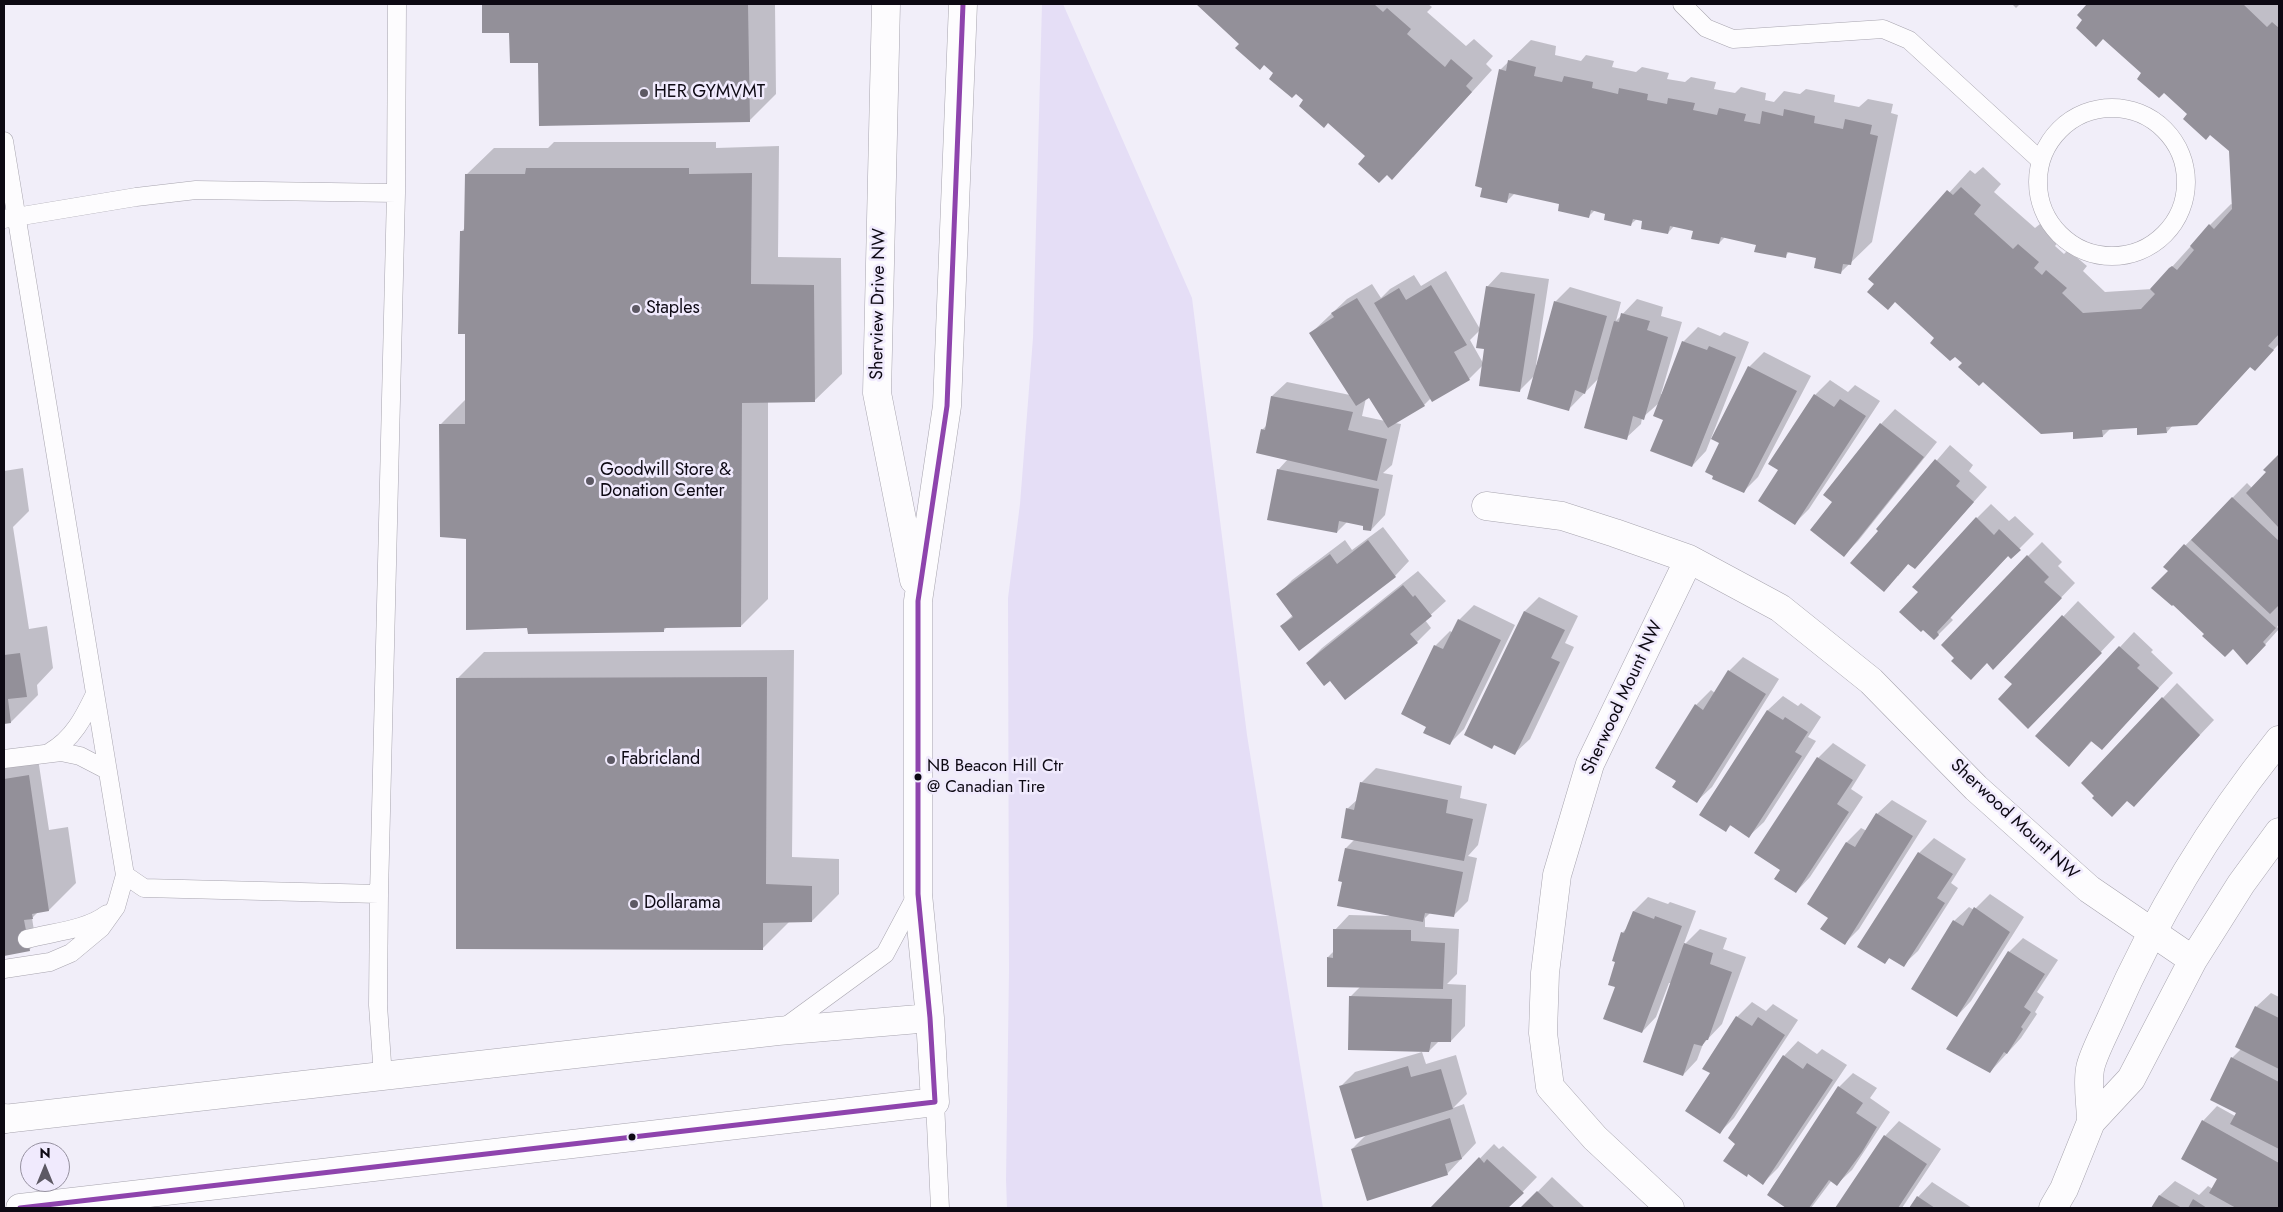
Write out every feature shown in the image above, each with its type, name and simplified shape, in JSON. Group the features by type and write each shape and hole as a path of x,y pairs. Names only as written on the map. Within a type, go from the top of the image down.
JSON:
{"street":[{"name":"Sherview Drive NW","path":"886,4 877,393 918,601"},
{"name":"Sherview Drive NW","path":"935,1102 930,1018 918,894 918,601 947,406 963,4"},
{"name":"Sherwood Mount NW","path":"1486,506 1562,516 1689,559 1780,608 1871,681 1976,788 2089,889 2152,934 2193,960"},
{"name":"Sherwood Mount NW","path":"1670,1208 1595,1138 1550,1087 1543,1033 1545,973 1557,875 1590,764 1689,559"},
{"path":"2091,1122 2090,1068 2119,1000 2152,934 2186,873 2224,814 2279,740"},
{"path":"2053,1208 2064,1189 2091,1122 2131,1079 2193,960 2241,884 2279,832"},
{"path":"4,1119 778,1031 930,1018"},
{"path":"20,1208 935,1102"}],"lane":[{"path":"383,1077 378,1005 379,894 396,193 396,4"},
{"path":"1682,4 1706,28 1733,39 1883,29 1909,40 2040,160"},
{"path":"2118,107 2150,117 2174,140 2187,171 2184,204 2168,233 2140,252 2107,257 2075,248 2050,224 2044,209 2038,193 2040,160 2057,131 2085,112 2118,107"},
{"path":"4,141 10,218 125,875 116,907 100,928 71,954 50,962 4,970"},
{"path":"10,218 136,197 196,190 396,193"},
{"path":"50,752 60,746 73,733 94,694"},
{"path":"4,759 50,752 71,753 107,770"},
{"path":"125,875 144,888 379,894"},
{"path":"778,1031 885,954 918,894"},
{"path":"27,939 100,919 116,907"},
{"path":"935,1102 940,1208"}],"shaded area":[{"path":"1042,4 1063,4 1192,298 1247,735 1323,1208 1007,1208 1009,972 1008,598 1020,504 1033,338"}],"building":[{"name":"HER GYMVMT","path":"482,4 748,4 750,122 539,126 538,63 510,63 509,33 482,33"},
{"path":"1196,4 1374,4 1383,12 1387,8 1411,29 1407,34 1445,67 1451,59 1473,78 1466,86 1472,92 1392,180 1387,175 1379,183 1358,164 1365,156 1328,123 1324,128 1299,106 1303,100 1296,94 1292,98 1269,79 1273,73 1264,65 1260,70 1235,48 1239,44"},
{"path":"2087,4 2243,4 2267,27 2272,22 2279,28 2279,334 2268,346 2274,350 2255,371 2250,367 2197,425 2166,427 2167,433 2137,435 2137,428 2102,430 2103,437 2073,439 2073,432 2041,434 1983,382 1979,386 1958,367 1962,363 1955,357 1950,361 1930,343 1934,338 1895,302 1888,310 1867,292 1874,284 1868,279 1947,190 1953,195 1961,187 1981,205 1974,214 2013,249 2018,244 2039,262 2034,268 2042,275 2046,270 2067,288 2062,293 2083,313 2141,309 2155,294 2150,289 2169,268 2172,266 2177,270 2194,250 2190,246 2209,224 2214,229 2232,209 2229,151 2210,135 2206,140 2183,119 2187,114 2164,93 2159,98 2137,79 2141,73 2103,39 2096,47 2076,28 2082,20 2077,15"},
{"path":"1508,60 1536,67 1534,76 1562,82 1564,76 1593,82 1592,88 1618,94 1619,88 1648,94 1647,100 1667,104 1668,98 1695,103 1693,110 1717,115 1719,108 1746,114 1744,121 1760,124 1762,111 1783,116 1784,109 1815,116 1814,123 1843,129 1845,119 1872,125 1870,134 1878,136 1851,265 1843,264 1841,274 1814,268 1816,258 1787,252 1786,258 1754,252 1756,245 1721,237 1719,244 1691,239 1693,231 1670,226 1668,234 1641,229 1642,221 1633,219 1631,226 1604,220 1605,214 1591,210 1589,218 1558,211 1559,204 1509,193 1507,203 1480,197 1482,188 1475,186 1499,69 1506,71"},
{"path":"526,168 689,168 689,174 752,173 751,284 814,285 815,402 742,403 741,627 664,628 664,632 528,634 527,628 466,630 466,539 440,537 439,424 465,424 465,334 458,334 460,231 464,231 465,174 525,174"},
{"path":"1431,285 1467,345 1454,352 1470,380 1432,402 1374,303 1399,288 1406,300"},
{"path":"1486,286 1535,294 1520,392 1479,386 1484,349 1476,348"},
{"path":"1357,298 1425,406 1388,428 1369,398 1356,406 1309,333 1334,317 1331,313"},
{"path":"1554,301 1607,316 1585,394 1575,390 1569,411 1527,399"},
{"path":"1621,313 1650,321 1647,330 1668,337 1644,420 1633,416 1627,440 1584,428 1614,321 1619,322"},
{"path":"1682,341 1707,350 1709,346 1736,357 1692,467 1650,451 1663,420 1653,416"},
{"path":"1748,366 1797,391 1744,493 1712,479 1713,476 1705,472 1719,443 1711,439"},
{"path":"1814,394 1834,407 1840,399 1866,416 1795,525 1758,501 1778,470 1768,464"},
{"path":"1271,396 1353,412 1348,430 1387,439 1377,481 1256,453 1261,429 1265,430"},
{"path":"1880,423 1924,457 1844,557 1810,530 1832,502 1823,495"},
{"path":"2279,454 2279,528 2246,493 2266,472 2263,470"},
{"path":"1935,459 1960,481 1956,486 1974,502 1915,569 1908,564 1884,592 1850,563"},
{"path":"1277,469 1379,489 1371,531 1363,530 1363,526 1339,521 1337,533 1267,520"},
{"path":"2232,497 2279,541 2279,605 2270,614 2191,540"},
{"path":"1976,517 1994,535 1999,529 2021,550 2011,559 2008,556 1937,632 1939,635 1934,640 1923,630 1921,632 1899,612 1918,592 1912,587"},
{"path":"1368,540 1396,577 1299,651 1280,626 1293,617 1276,594 1330,554 1337,564"},
{"path":"2184,544 2276,628 2263,642 2266,645 2247,665 2233,649 2225,657 2173,605 2151,588 2168,571 2163,567"},
{"path":"2027,555 2049,577 2044,582 2062,598 1993,670 1987,663 1971,680 1951,661 1954,658 1941,645"},
{"path":"1403,585 1413,597 1415,595 1432,616 1410,634 1418,643 1345,700 1330,681 1324,686 1306,663"},
{"path":"1524,611 1565,630 1551,658 1560,662 1515,755 1494,745 1492,749 1464,735"},
{"path":"2062,615 2102,653 2028,729 1998,699 2012,684 2004,677"},
{"path":"1458,619 1501,640 1450,745 1423,733 1426,727 1401,714 1434,645 1443,649"},
{"path":"2119,646 2140,665 2137,668 2159,688 2102,750 2091,741 2069,767 2035,736"},
{"path":"20,653 27,697 8,699 11,723 4,724 4,655"},
{"path":"1728,670 1766,694 1697,803 1672,787 1676,781 1655,768 1695,704 1703,710"},
{"path":"767,677 766,884 812,886 812,922 763,923 763,950 456,949 456,678"},
{"path":"2162,697 2200,735 2134,807 2127,801 2112,817 2092,798 2094,796 2081,783"},
{"path":"1767,710 1783,720 1785,717 1808,732 1795,752 1802,756 1749,838 1730,825 1726,832 1699,815"},
{"path":"1817,757 1853,780 1837,804 1849,812 1796,893 1774,879 1780,870 1754,853"},
{"path":"29,775 49,911 32,914 33,919 24,920 30,951 4,956 4,779"},
{"path":"1360,782 1448,800 1446,813 1473,819 1464,861 1341,838 1346,808 1354,810"},
{"path":"1876,813 1913,836 1845,945 1820,929 1828,918 1807,904 1846,842 1855,847"},
{"path":"1345,848 1463,872 1454,917 1425,913 1423,922 1337,906 1342,882 1338,881"},
{"path":"1918,852 1953,874 1937,898 1945,903 1904,967 1889,958 1885,964 1857,947"},
{"path":"1974,907 2010,932 1957,1017 1911,989 1953,920 1963,926"},
{"path":"1633,911 1654,919 1655,916 1682,926 1642,1033 1603,1019 1615,987 1608,985 1615,962 1612,961 1621,932 1624,933"},
{"path":"1333,929 1411,930 1411,941 1445,943 1443,989 1327,987 1327,957 1333,958"},
{"path":"1684,943 1713,953 1710,964 1732,972 1708,1040 1702,1046 1694,1044 1683,1076 1643,1062"},
{"path":"2008,951 2045,974 2024,1007 2031,1012 2021,1027 2023,1029 2007,1054 2004,1052 1990,1073 1946,1049"},
{"path":"1349,996 1452,999 1451,1042 1431,1042 1429,1052 1348,1050"},
{"path":"2255,1006 2279,1018 2279,1069 2235,1047"},
{"path":"1736,1016 1752,1026 1758,1017 1785,1035 1720,1134 1685,1111 1710,1073 1702,1069"},
{"path":"1783,1055 1803,1069 1807,1063 1833,1080 1763,1185 1748,1174 1747,1177 1723,1161 1735,1144 1728,1138"},
{"path":"2231,1057 2279,1082 2279,1149 2230,1124 2236,1113 2210,1100"},
{"path":"1408,1066 1411,1077 1441,1069 1453,1109 1355,1139 1339,1086"},
{"path":"1838,1086 1863,1103 1856,1113 1877,1127 1862,1152 1837,1186 1829,1180 1809,1208 1786,1208 1767,1195"},
{"path":"1450,1118 1462,1159 1445,1164 1448,1175 1367,1201 1351,1149"},
{"path":"2202,1120 2279,1163 2279,1208 2236,1208 2209,1193 2217,1179 2181,1159"},
{"path":"1884,1135 1927,1164 1898,1208 1835,1208"},
{"path":"1479,1157 1484,1163 1487,1159 1524,1193 1508,1208 1430,1208"},
{"path":"1537,1191 1555,1208 1520,1208"},
{"path":"2159,1195 2182,1208 2151,1208"},
{"path":"1917,1196 1935,1208 1909,1208"},
{"path":"2193,1199 2207,1208 2188,1208"}],"transit line":[{"path":"20,1208 935,1102 930,1018 918,894 918,601 947,406 963,4"}],"place":[{"name":"HER GYMVMT","path":"644,93"},
{"name":"Staples","path":"636,309"},
{"name":"Goodwill Store & Donation Center","path":"590,481"},
{"name":"Fabricland","path":"611,760"},
{"name":"NB Beacon Hill Ctr @ Canadian Tire","path":"918,777"},
{"name":"Dollarama","path":"634,904"}]}
